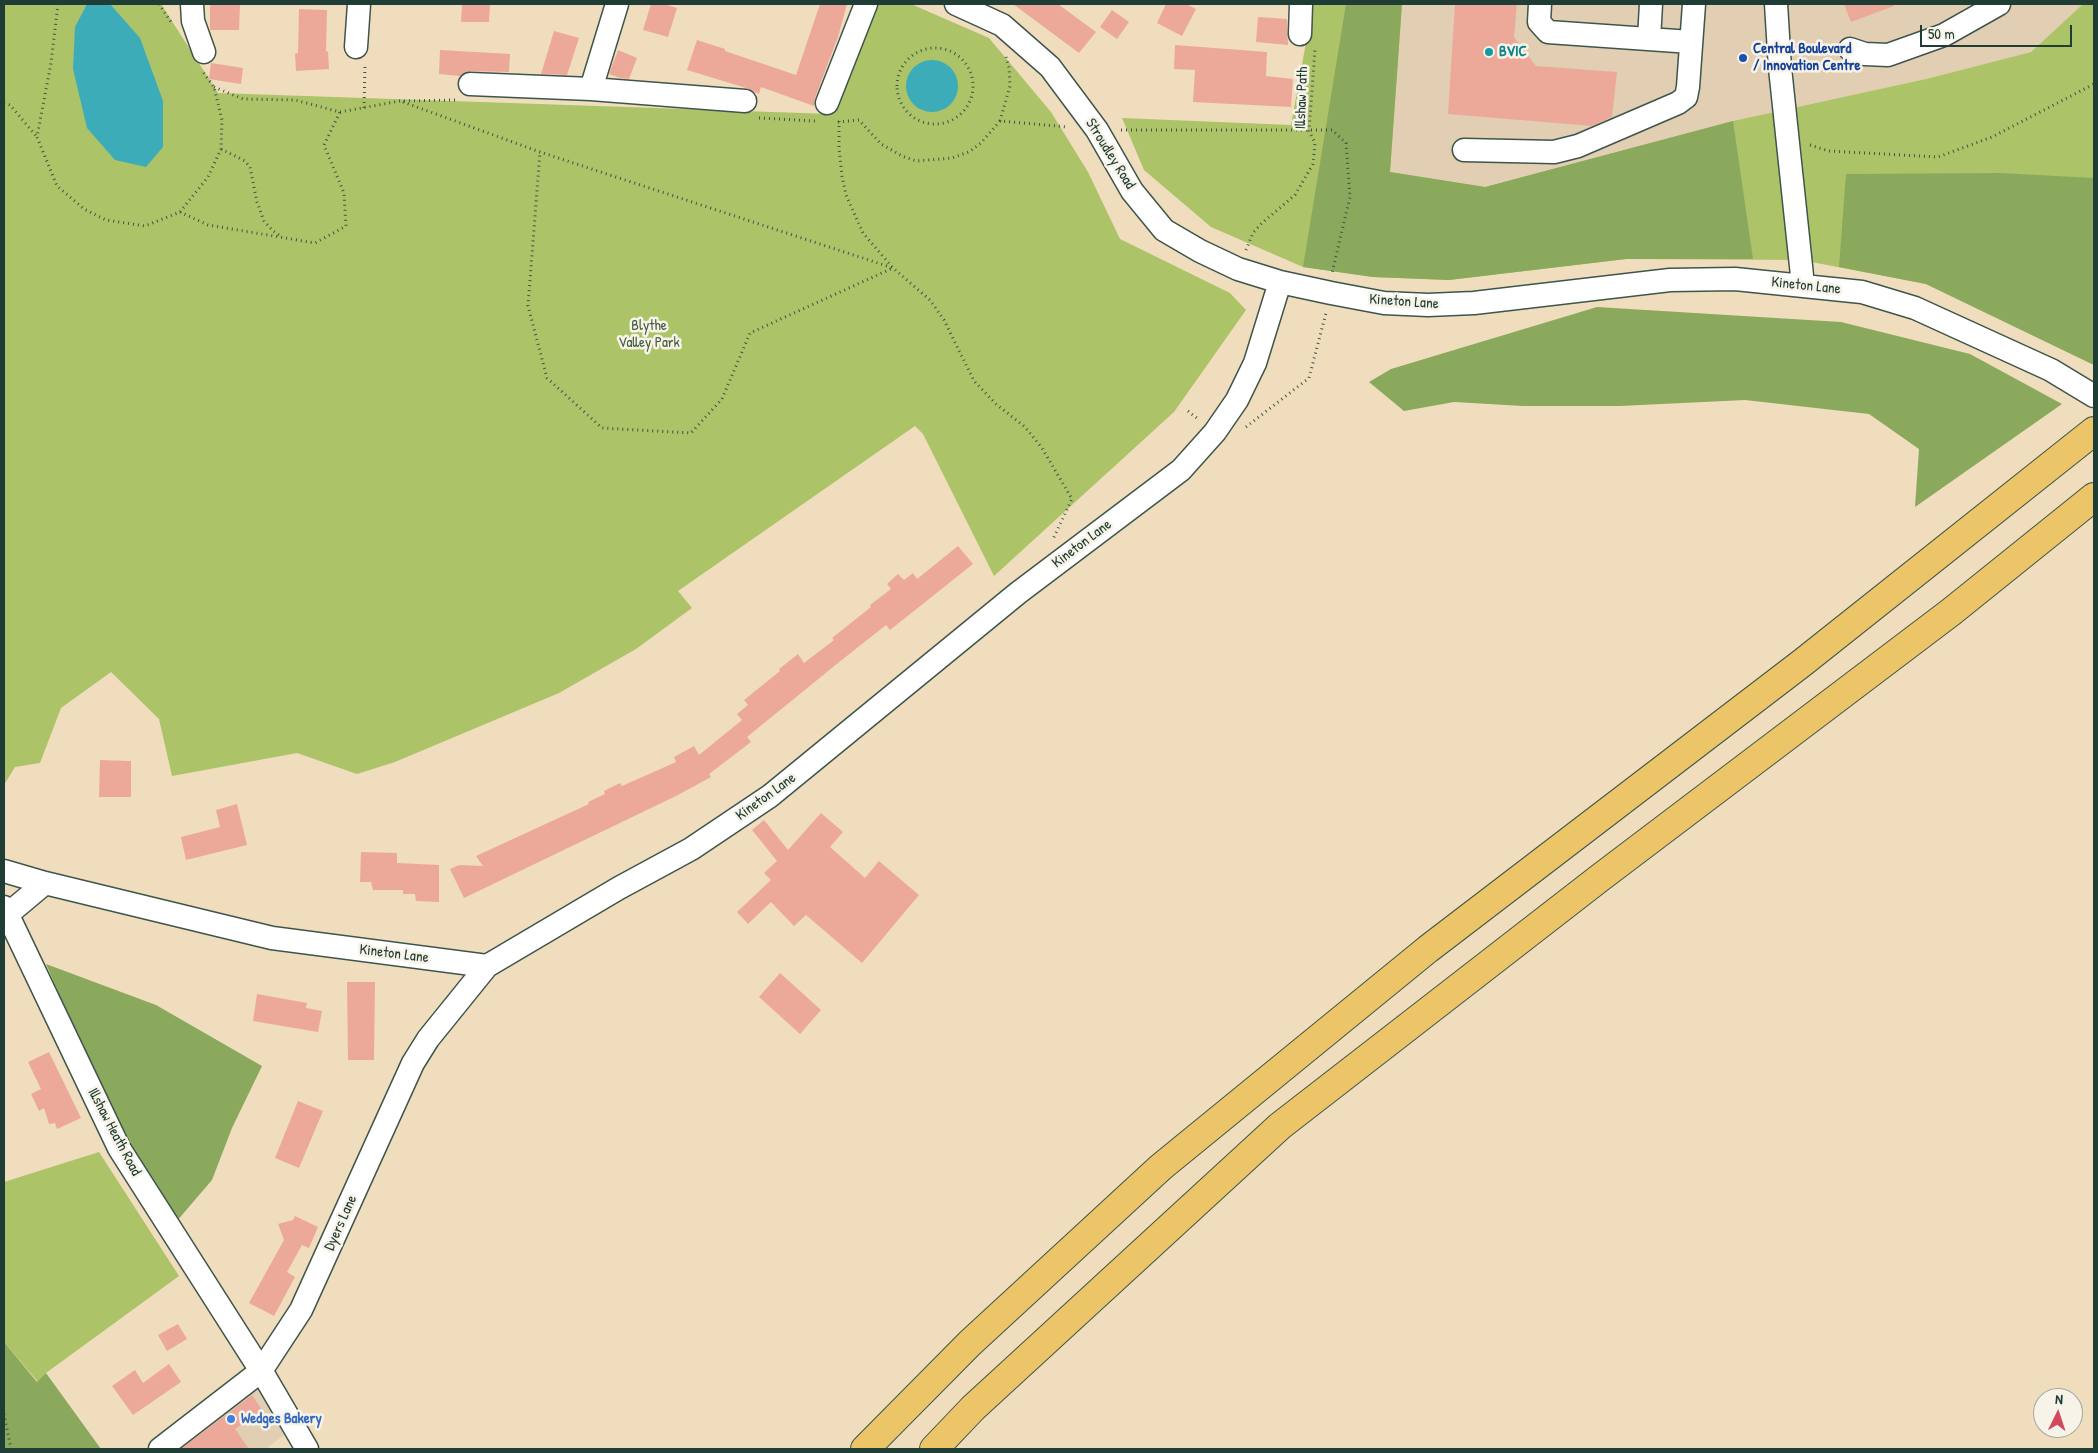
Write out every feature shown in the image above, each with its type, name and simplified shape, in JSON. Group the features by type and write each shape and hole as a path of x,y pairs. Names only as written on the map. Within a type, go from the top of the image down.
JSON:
{"highway":[{"path":"864,1449 970,1343 1161,1167 1428,949 1802,663 2094,432"},
{"path":"934,1449 973,1408 1280,1126 1601,877 1952,612 2094,497"}],"street":[{"path":"192,4 193,21 204,52"},
{"path":"356,47 359,4"},
{"path":"591,89 617,4"},
{"path":"830,114 866,4"},
{"name":"Stroudley Road","path":"956,4 1002,25 1050,67 1097,130 1132,191 1164,230 1200,251 1238,269 1280,282"},
{"path":"1301,4 1308,39"},
{"path":"1540,4 1539,22 1548,32 1691,42"},
{"path":"1649,39 1651,4"},
{"path":"1464,150 1554,152 1578,146 1671,108 1686,97 1694,4"},
{"path":"1776,4 1780,68 1803,285"},
{"path":"1850,49 1865,54 1888,55 1944,35 1999,4"},
{"path":"467,92 557,88 591,89 748,109"},
{"name":"Kineton Lane","path":"4,871 272,938 487,966 619,888 691,849 770,796 1018,593 1181,470 1214,432 1237,400 1255,363 1280,282 1384,303 1428,305 1474,303 1670,280 1735,279 1862,292 1915,308 2051,370 2094,396"},
{"path":"6,911 46,883"},
{"name":"Illshaw Heath Road","path":"6,911 119,1148 261,1372 307,1449"},
{"name":"Dyers Lane","path":"160,1449 261,1372 302,1310 413,1063 428,1039 487,966"}],"path":[{"path":"37,136 51,63 58,4"},
{"path":"748,109 830,114 839,122 859,120 881,144 902,156 916,161 952,158 969,152 982,143 1000,121 1010,86 1009,68 1000,37 1002,25"},
{"name":"Illshaw Path","path":"1243,256 1253,233 1295,195 1313,164 1315,144 1309,131 1308,39"},
{"path":"356,47 366,52 364,108"},
{"path":"924,48 941,48 953,52 964,60 973,81 969,104 960,115 950,121 938,124 924,123 907,113 897,94 896,83 899,70 912,54 924,48"},
{"path":"1788,140 1829,151 1938,157 1992,137 2094,84"},
{"path":"4,103 10,105 37,136 57,186 84,209 106,220 145,226 180,212 208,177 221,149 222,120 214,87 243,99 294,100 340,112 400,101 444,98 467,92"},
{"path":"400,101 540,152 893,268"},
{"path":"180,212 208,225 315,243 346,226 344,193 324,145 340,112"},
{"path":"830,114 839,122 839,148 846,196 863,233 893,268 930,300 944,320 974,381 996,404 1025,427 1042,448 1072,499"},
{"path":"1000,121 1097,130 1309,131"},
{"path":"221,149 245,161 250,167 257,202 264,220 273,231 284,238"},
{"path":"540,152 528,306 547,378 602,428 691,432 722,399 750,333 893,268"},
{"path":"4,1414 11,1449"}],"shaded area":[{"path":"1402,4 2083,4 2031,52 1926,79 1733,121 1484,187 1390,172"},
{"path":"255,1383 288,1432 266,1449 172,1449"}],"green space":[{"name":"Blythe Valley Park","path":"4,4 161,4 218,93 831,114 874,4 911,4 989,38 1051,112 1088,172 1120,239 1230,293 1246,310 1174,412 994,576 923,434 915,426 678,591 692,608 636,649 559,693 395,762 357,774 297,753 172,776 159,719 111,672 61,708 40,763 15,767 4,785"},
{"path":"1313,4 1402,4 1390,172 1485,187 1733,121 1926,79 2031,52 2083,4 2094,4 2094,365 1926,284 1801,260 1626,259 1449,280 1373,277 1303,267 1211,227 1144,170 1122,118 1291,125"},
{"path":"1346,4 1402,4 1390,172 1485,187 1733,121 1753,259 1626,259 1449,280 1373,277 1303,267"},
{"path":"1999,173 2094,178 2094,365 1926,284 1839,267 1846,174"},
{"path":"1597,307 1841,322 1970,354 2062,404 1915,507 1919,449 1869,414 1745,400 1620,406 1523,406 1454,402 1404,411 1369,382 1391,369"},
{"path":"46,964 156,1005 262,1066 232,1128 212,1180 176,1222 130,1143 68,1015"},
{"path":"99,1152 179,1276 46,1373 38,1382 4,1342 4,1182"},
{"path":"4,1342 37,1382 46,1373 101,1449 4,1449"}],"water":[{"path":"87,4 110,4 140,38 163,101 163,147 146,167 115,160 87,128 73,69 75,27"},
{"path":"932,60 942,62 950,68 956,76 958,86 956,96 950,104 942,110 932,112 922,110 914,104 908,96 906,86 908,76 914,68 922,62"}],"building":[{"path":"210,4 240,4 239,30 210,30"},
{"path":"462,4 490,4 489,22 461,22"},
{"path":"651,4 664,4 677,8 668,37 643,30"},
{"path":"820,4 847,4 838,37 815,98 814,106 761,87 759,94 746,88 687,70 697,40 796,75"},
{"path":"1013,4 1058,4 1096,32 1079,53"},
{"path":"1166,4 1186,4 1196,9 1182,36 1157,23"},
{"name":"BVIC","path":"1455,4 1517,4 1514,37 1536,66 1617,72 1612,117 1592,126 1448,114"},
{"path":"1844,4 1893,4 1894,6 1851,22"},
{"path":"299,9 327,10 326,52 328,51 329,69 296,71 295,54 298,53"},
{"path":"1112,10 1129,22 1117,39 1100,27"},
{"path":"1258,17 1287,19 1288,45 1256,42"},
{"path":"554,31 579,38 567,75 541,74"},
{"path":"1175,45 1267,52 1266,76 1293,79 1291,107 1193,102 1195,70 1174,69"},
{"path":"440,50 510,54 509,72 471,71 460,76 439,74"},
{"path":"618,50 637,58 629,79 609,74"},
{"path":"211,63 243,68 241,84 209,79"},
{"path":"958,546 973,564 890,630 886,625 838,663 747,737 751,742 709,774 711,777 676,796 464,898 450,869 459,865 483,866 476,856 589,804 588,802 605,794 604,791 620,783 622,786 676,762 674,757 694,746 699,755 742,720 737,714 748,705 744,700 780,671 779,669 798,654 804,663 834,640 832,638 891,589 887,584 898,574 904,580 913,573 917,579"},
{"path":"100,760 131,761 131,797 99,797"},
{"path":"237,804 247,845 186,860 181,837 220,827 216,810"},
{"path":"821,813 843,832 830,847 865,878 879,861 919,895 862,963 806,915 794,926 771,902 748,924 737,912 771,880 764,873 777,861 752,830 764,820 788,850"},
{"path":"361,852 397,853 397,863 439,865 439,902 416,901 415,894 403,894 403,890 373,890 371,882 360,882"},
{"path":"780,973 821,1010 800,1034 759,997"},
{"path":"347,982 375,982 374,1060 348,1060"},
{"path":"257,994 307,1003 306,1008 322,1011 318,1032 253,1021"},
{"path":"49,1052 81,1118 57,1129 55,1123 49,1124 44,1108 39,1111 31,1094 41,1089 28,1062"},
{"path":"298,1101 323,1111 299,1168 275,1158"},
{"path":"295,1216 318,1227 309,1248 302,1245 287,1272 295,1277 274,1316 249,1303 284,1240 278,1224 293,1220"},
{"path":"178,1324 187,1339 167,1351 158,1335"},
{"path":"169,1364 181,1382 133,1415 112,1386 135,1370 143,1383"},
{"name":"Wedges Bakery","path":"252,1395 262,1410 235,1429 249,1449 181,1449"}],"place":[{"name":"BVIC","path":"1489,52"},
{"name":"Central Boulevard / Innovation Centre","path":"1743,58"},
{"name":"Wedges Bakery","path":"231,1419"}]}
